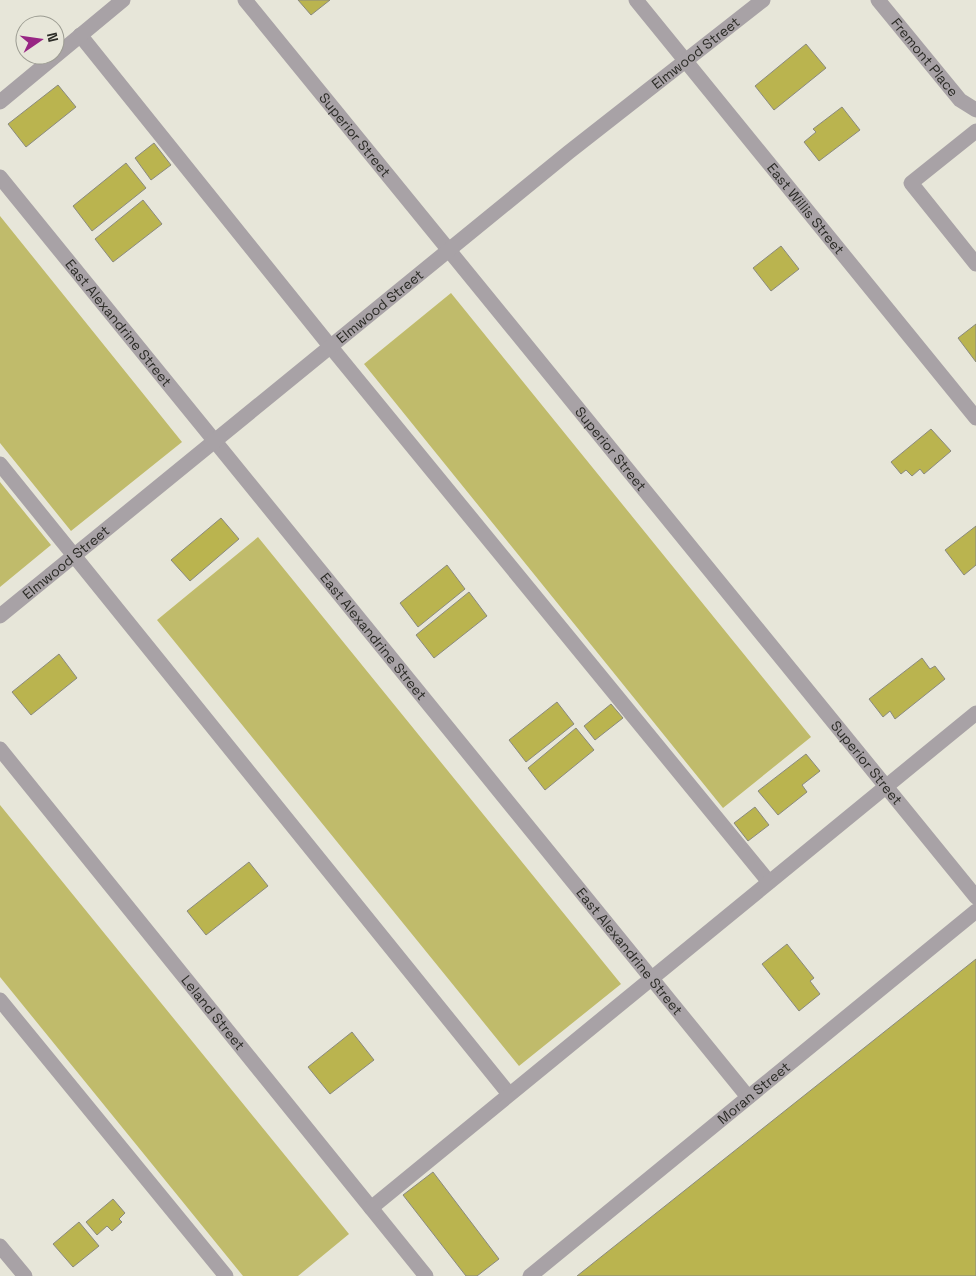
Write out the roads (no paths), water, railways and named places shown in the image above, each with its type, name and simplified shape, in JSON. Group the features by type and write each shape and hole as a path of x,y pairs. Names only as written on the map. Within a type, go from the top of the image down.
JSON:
{"street":[{"path":"0,102 123,0"},
{"name":"Superior Street","path":"246,0 976,897"},
{"name":"East Willis Street","path":"636,0 976,418"},
{"name":"Elmwood Street","path":"0,616 75,557 214,440 569,152 763,0"},
{"name":"Fremont Place","path":"878,0 960,100 976,110"},
{"path":"80,36 330,346 769,882"},
{"path":"976,131 911,183 976,264"},
{"name":"East Alexandrine Street","path":"0,177 748,1097"},
{"path":"0,464 509,1094"},
{"path":"371,1208 976,713"},
{"name":"Leland Street","path":"0,749 426,1276"},
{"name":"Moran Street","path":"530,1276 976,911"},
{"path":"0,1000 226,1276"},
{"path":"0,1246 25,1276"}]}
